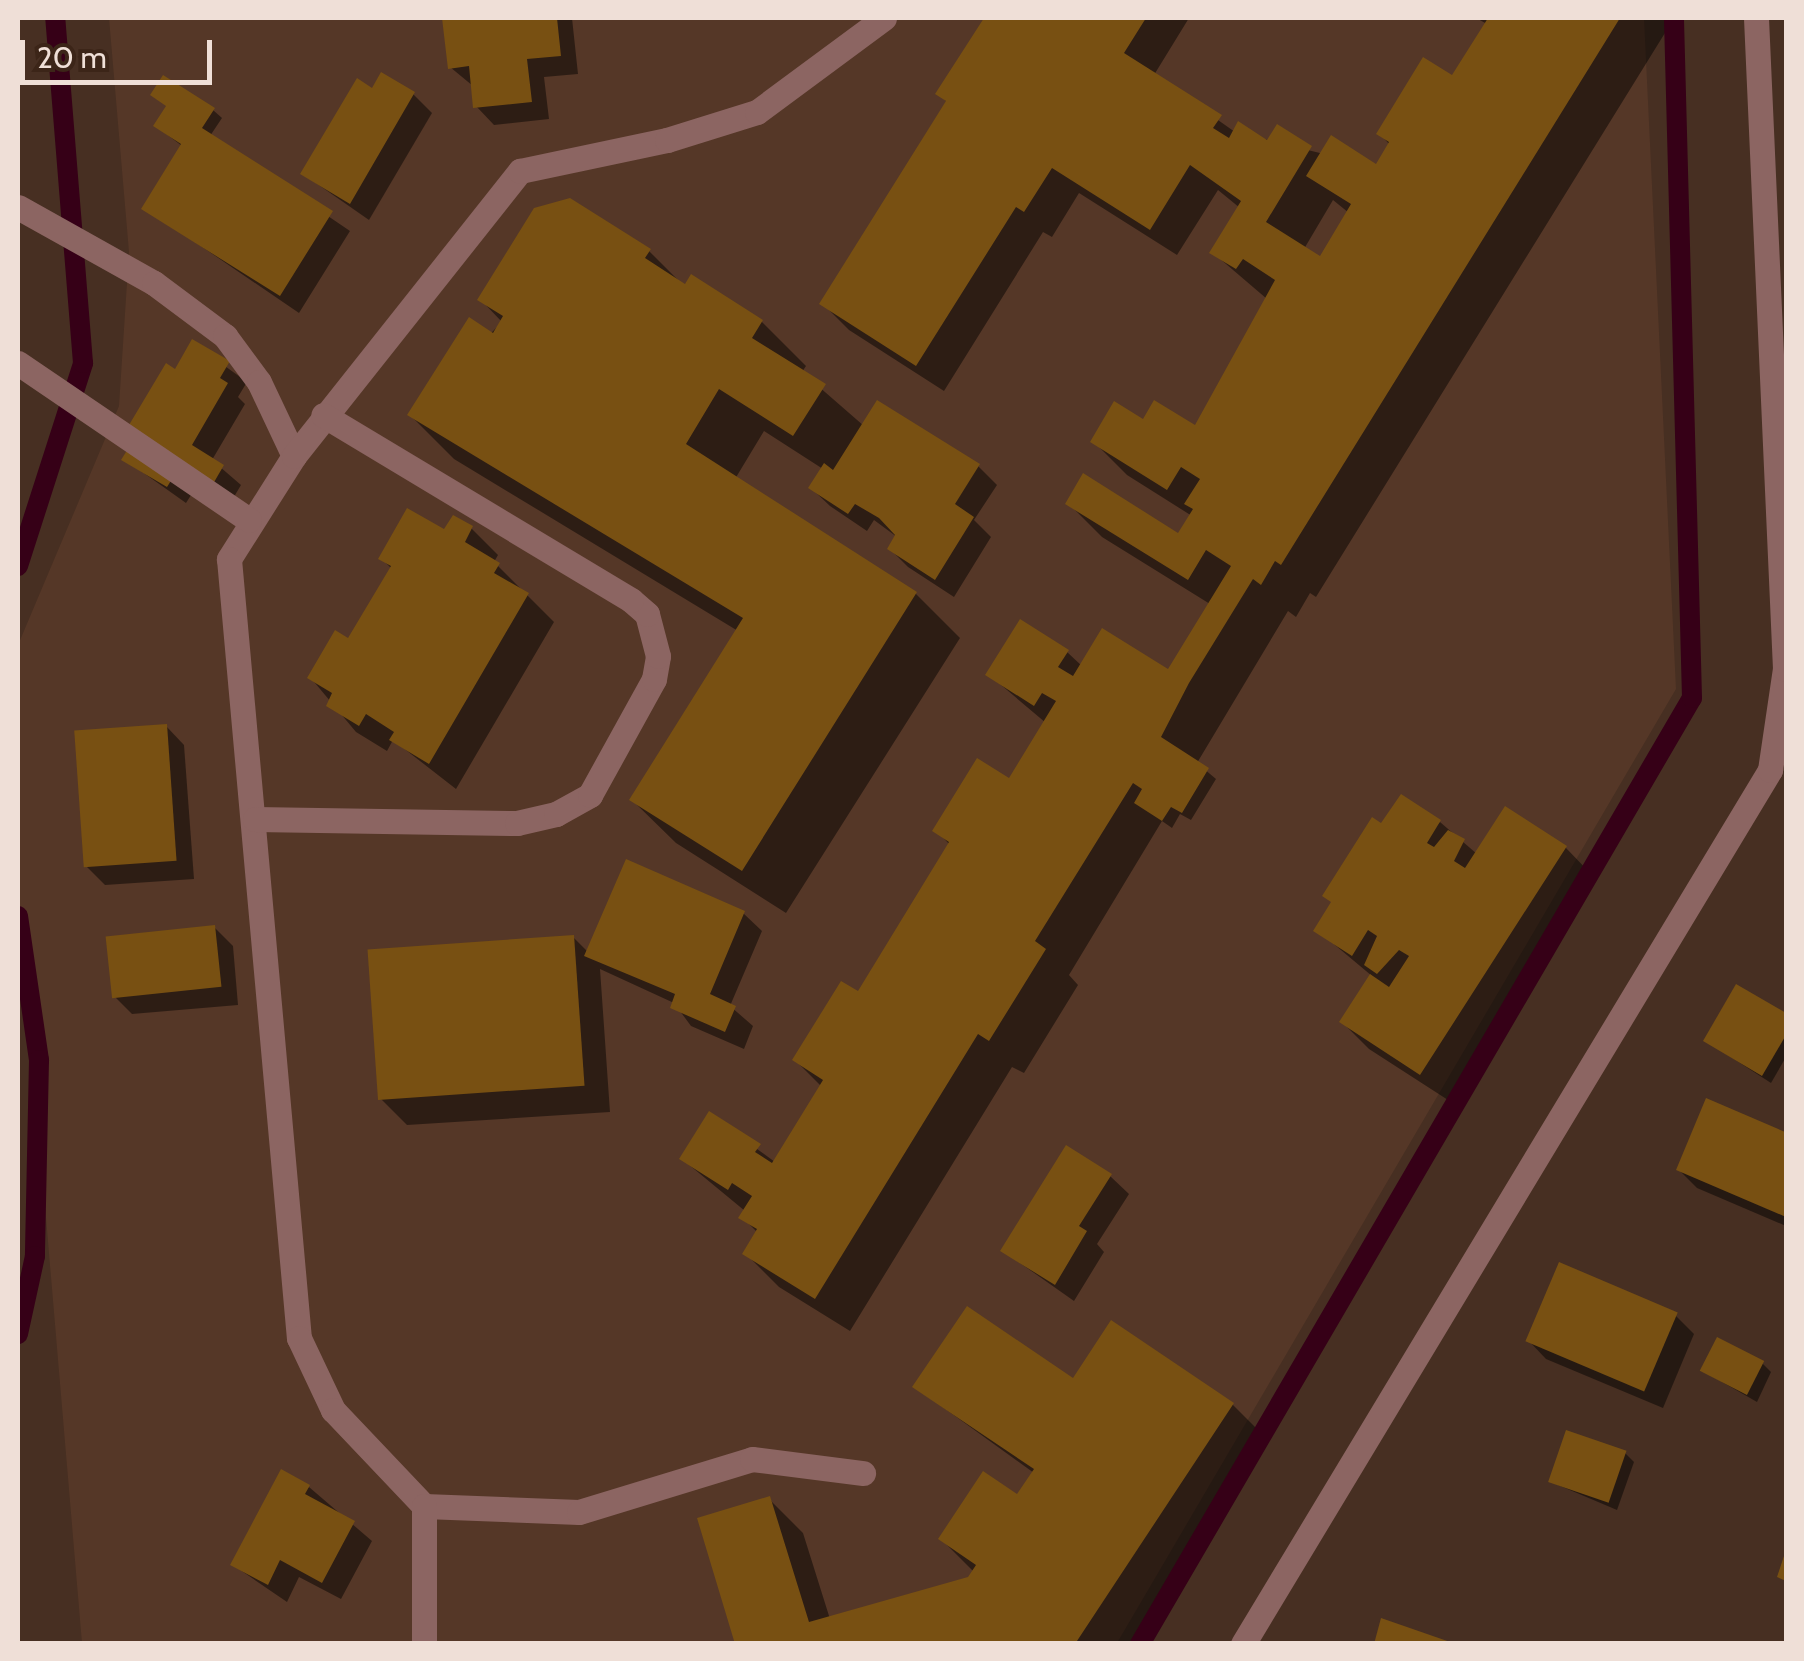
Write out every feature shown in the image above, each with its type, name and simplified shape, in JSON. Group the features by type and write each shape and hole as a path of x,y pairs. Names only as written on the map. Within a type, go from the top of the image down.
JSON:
{"street":[{"path":"424,1644 424,1506 333,1410 299,1338 229,559 249,520 323,415 520,171 667,140 757,112 884,18"},
{"path":"1243,1644 1770,770 1784,668 1756,18"},
{"path":"18,207 154,283 225,336 259,382 294,456"},
{"path":"18,363 249,520"},
{"path":"255,819 516,823 556,814 590,796 654,679 658,656 647,614 631,600 323,415"},
{"path":"424,1506 580,1512 752,1459 863,1474"}],"shaded area":[{"path":"109,18 1644,18 1676,689 1117,1643 82,1643 18,887 18,645 119,406 129,252"}],"building":[{"path":"442,18 557,18 561,56 527,59 532,102 473,108 469,66 448,69"},
{"path":"984,18 1146,18 1124,53 1222,115 1213,128 1229,138 1238,121 1267,140 1277,124 1312,146 1266,222 1320,256 1351,204 1306,176 1331,135 1376,164 1389,142 1376,134 1423,57 1452,75 1488,18 1620,18 1281,565 1275,561 1261,585 1253,579 1189,683 1161,737 1209,768 1182,813 1171,807 1162,821 1134,803 1142,789 1133,783 1035,941 1046,949 989,1041 978,1034 815,1299 742,1254 757,1229 738,1218 752,1196 732,1183 728,1190 679,1159 709,1111 761,1144 755,1152 772,1163 823,1080 792,1060 841,981 858,991 949,842 932,831 977,758 1009,778 1056,701 1042,693 1034,706 985,675 1020,619 1069,650 1058,667 1073,676 1102,628 1168,669 1231,566 1206,550 1188,580 1065,504 1083,473 1178,533 1193,509 1184,504 1200,479 1181,467 1167,490 1090,442 1114,401 1143,419 1154,400 1195,425 1275,280 1243,259 1236,269 1209,253 1241,201 1190,165 1150,230 1052,168 1024,212 1016,207 916,366 819,304 946,101 935,94"},
{"path":"381,72 415,92 350,204 300,174 357,78 372,88"},
{"path":"163,75 215,108 202,128 333,211 280,296 141,209 181,144 153,126 166,106 150,95"},
{"path":"570,198 651,249 645,258 685,284 691,274 763,320 752,338 826,384 793,436 719,389 686,444 917,592 742,871 629,800 743,618 407,415 469,317 493,333 503,316 477,300 534,208"},
{"path":"192,339 230,361 220,378 228,383 192,445 224,465 206,496 174,476 167,487 121,460 139,431 129,425 166,363 175,369"},
{"path":"877,400 980,464 955,504 974,517 935,580 887,549 895,535 879,518 855,504 848,514 808,488 824,463 833,470"},
{"path":"407,508 444,529 453,515 473,526 465,542 500,563 494,573 529,593 429,764 389,740 394,732 366,714 359,726 326,706 332,693 307,678 335,630 348,638 391,566 378,559"},
{"path":"167,724 177,861 84,867 74,730"},
{"path":"1401,794 1441,820 1427,843 1434,847 1448,830 1465,839 1454,861 1465,868 1505,806 1567,846 1420,1075 1339,1022 1370,974 1389,987 1409,956 1399,950 1377,974 1364,965 1377,936 1368,930 1352,956 1313,931 1331,902 1322,896 1372,817 1381,823"},
{"path":"626,859 745,911 710,994 736,1006 725,1032 670,1008 675,994 584,956"},
{"path":"215,925 221,987 112,998 106,936"},
{"path":"574,935 585,1086 378,1100 368,949"},
{"path":"1736,984 1786,1013 1786,1035 1762,1076 1703,1041"},
{"path":"1706,1098 1785,1132 1786,1217 1676,1170"},
{"path":"1066,1145 1112,1174 1079,1226 1087,1231 1055,1285 1000,1251"},
{"path":"1559,1262 1678,1312 1644,1392 1525,1341"},
{"path":"967,1306 1073,1378 1111,1320 1234,1403 1075,1644 735,1644 697,1518 770,1496 809,1622 968,1577 976,1565 938,1539 983,1471 1017,1494 1034,1469 912,1387"},
{"path":"1717,1337 1764,1361 1747,1395 1700,1371"},
{"path":"1566,1430 1627,1451 1609,1503 1548,1482"},
{"path":"281,1469 310,1485 305,1494 355,1521 322,1583 280,1560 268,1585 230,1565"},
{"path":"1786,1550 1786,1581 1777,1577"},
{"path":"1381,1618 1453,1643 1453,1644 1374,1644"}],"waterway":[{"path":"18,566 83,363 55,18"},
{"path":"1140,1644 1692,698 1674,18"},
{"path":"18,916 39,1060 35,1256 18,1334"}]}
